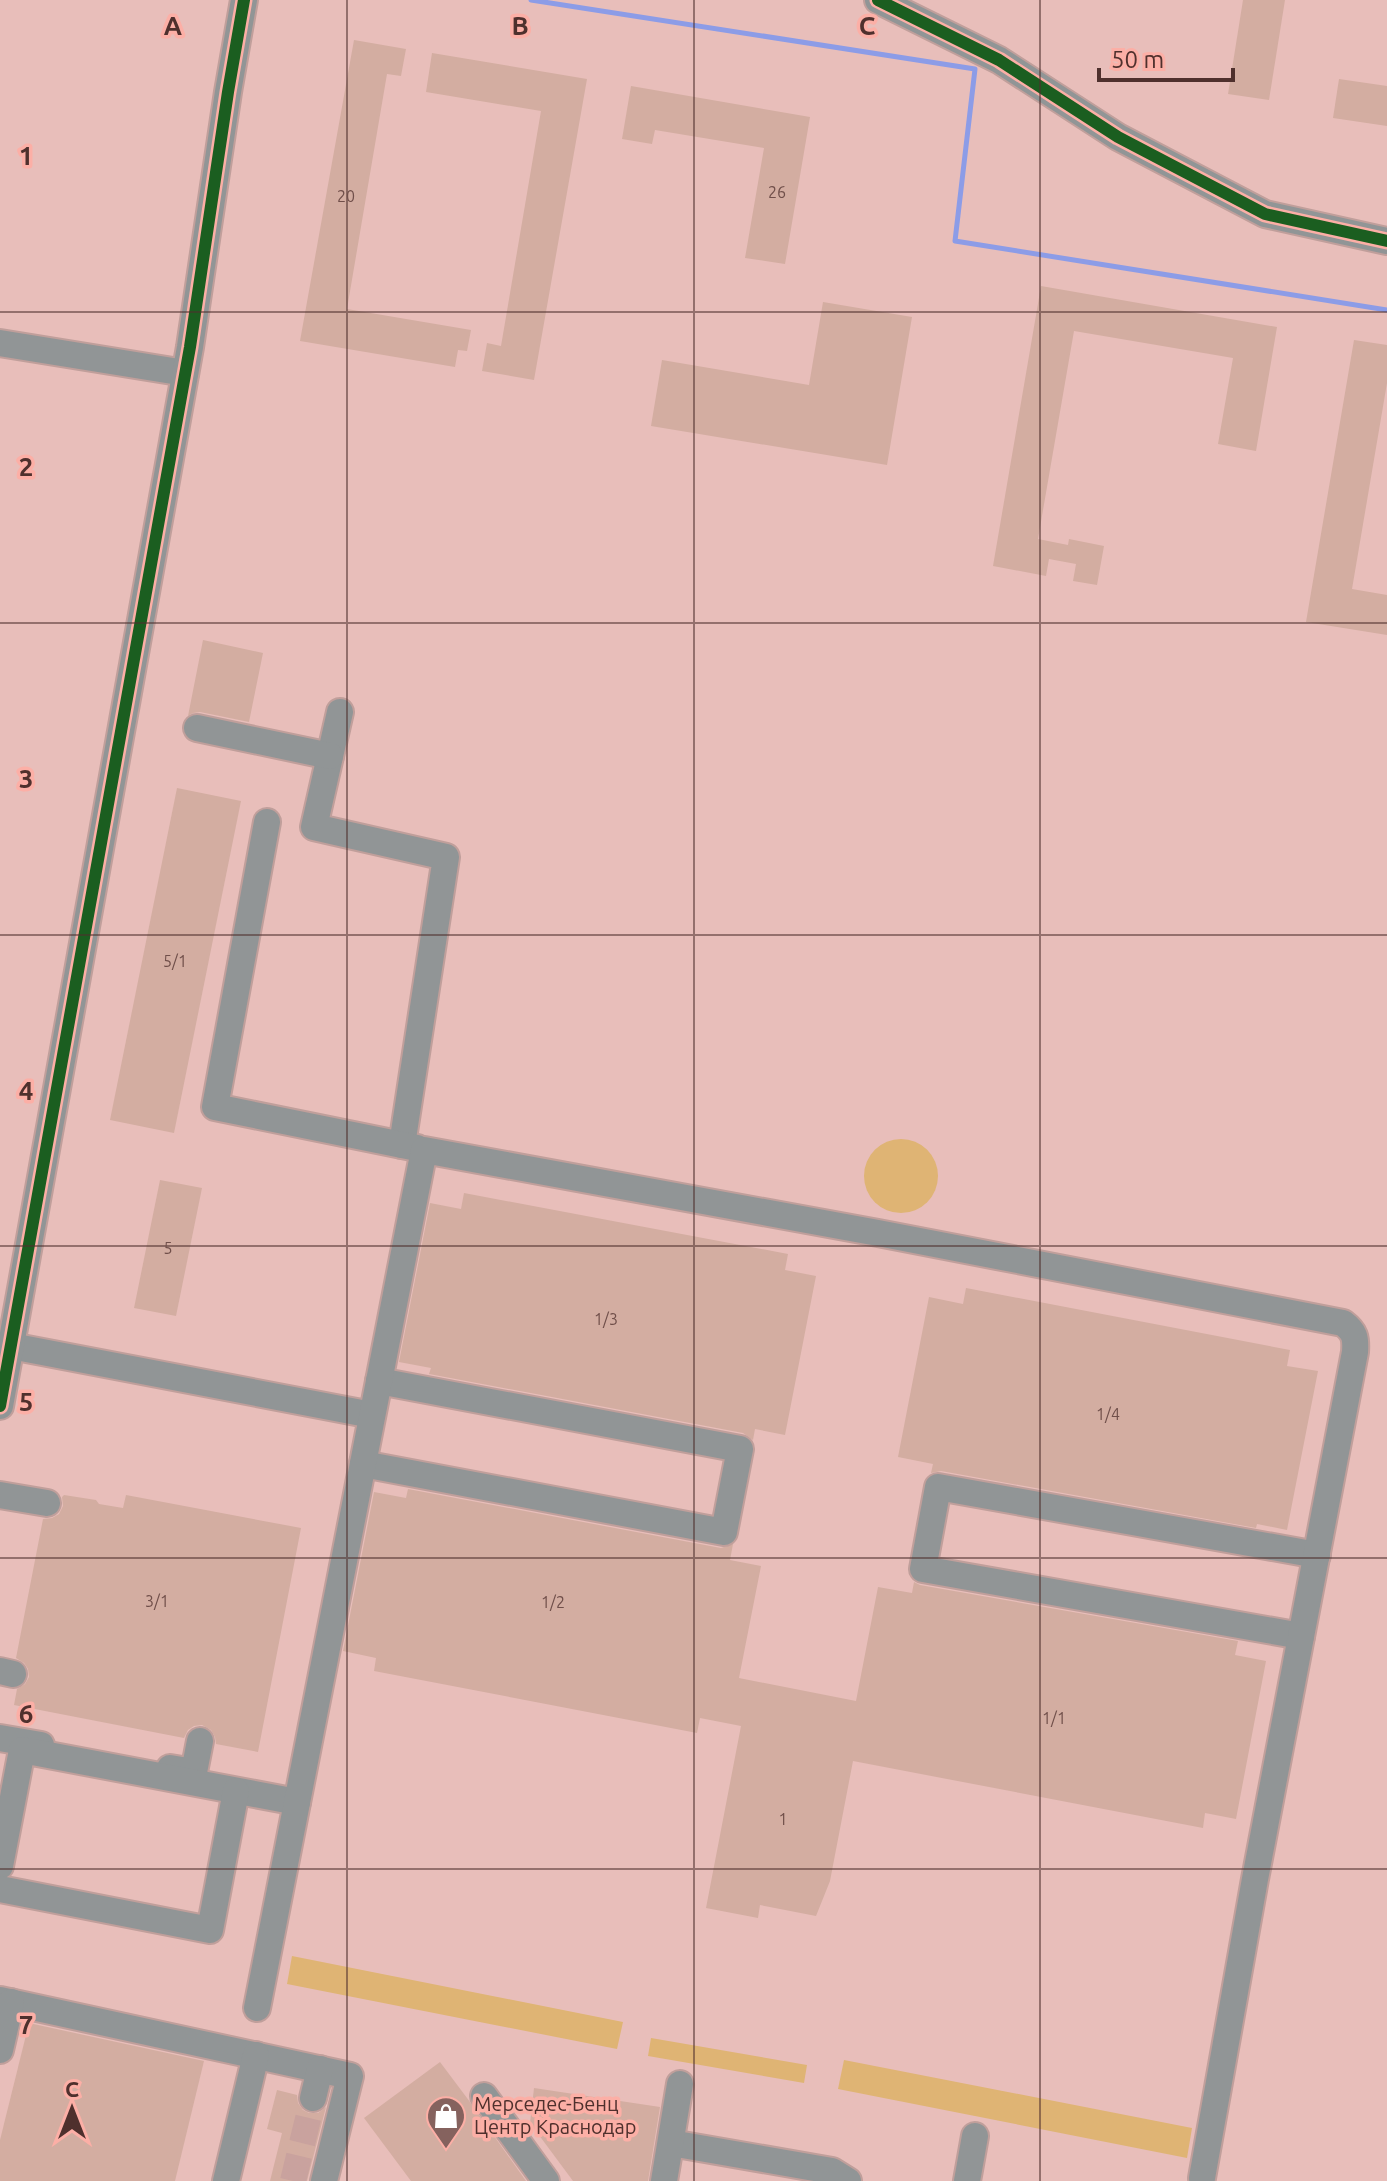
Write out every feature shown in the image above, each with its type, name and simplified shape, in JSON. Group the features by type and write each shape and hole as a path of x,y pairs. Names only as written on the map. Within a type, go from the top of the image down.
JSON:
{"street":[{"path":"0,1406 185,373 244,0"},
{"path":"878,0 999,60 1118,137 1265,214 1387,241"},
{"path":"0,343 185,373"},
{"path":"257,2008 379,1381 413,1148 446,857 314,827 340,712"},
{"path":"197,728 330,756"},
{"path":"267,822 215,1107 413,1148 863,1230 1343,1323 1352,1330 1356,1339 1355,1352 1202,2178"},
{"path":"11,1346 372,1415"},
{"path":"363,1464 724,1532 727,1518 740,1449 379,1381"},
{"path":"1301,1636 923,1569 938,1487 1317,1555"},
{"path":"0,1495 47,1503"},
{"path":"0,1738 194,1772 200,1741"},
{"path":"0,1866 22,1750 297,1802"},
{"path":"0,1889 210,1930 236,1791"},
{"path":"0,2050 6,2001 350,2076 324,2181"},
{"path":"226,2181 256,2055"},
{"path":"313,2098 320,2069"},
{"path":"664,2181 680,2084"},
{"path":"484,2096 546,2181"},
{"path":"967,2181 975,2136"},
{"path":"671,2143 832,2171 848,2181"}],"shaded area":[{"path":"894,1139 908,1139 922,1145 932,1155 938,1176 936,1190 922,1207 908,1213 894,1213 880,1207 870,1197 864,1183 864,1169 870,1155 880,1145"},
{"path":"292,1956 623,2022 617,2049 287,1984"},
{"path":"651,2038 807,2065 804,2083 648,2056"},
{"path":"844,2060 1192,2128 1187,2158 838,2089"}],"building":[{"path":"1243,0 1285,0 1269,100 1228,94"},
{"path":"354,40 406,49 401,76 387,74 347,309 471,330 467,351 458,350 455,367 300,341"},
{"path":"432,53 587,79 534,380 482,371 487,343 501,346 541,111 426,92"},
{"path":"1339,79 1387,86 1387,126 1333,118"},
{"path":"631,86 810,117 785,264 745,258 764,148 655,130 652,144 622,139"},
{"path":"1041,286 1277,327 1256,451 1218,444 1233,358 1074,331 1038,539 1068,545 1069,539 1104,546 1097,585 1073,581 1076,564 1049,559 1046,576 993,566"},
{"path":"823,302 912,317 887,465 651,426 662,360 809,385"},
{"path":"1354,340 1387,345 1387,383 1352,589 1387,595 1387,635 1306,622"},
{"path":"203,640 263,653 249,722 200,712 188,716"},
{"path":"177,788 241,801 174,1133 110,1120"},
{"path":"160,1180 202,1188 176,1316 134,1308"},
{"path":"464,1193 788,1254 785,1270 816,1276 785,1435 755,1429 753,1440 743,1433 429,1374 431,1368 399,1362 430,1203 461,1209"},
{"path":"966,1288 1290,1350 1287,1366 1318,1371 1287,1530 1257,1524 1256,1528 941,1471 931,1473 933,1464 898,1457 929,1297 963,1304"},
{"path":"408,1489 721,1548 733,1544 730,1560 761,1566 739,1678 856,1701 878,1587 912,1593 914,1582 1238,1641 1235,1655 1266,1661 1236,1819 1205,1813 1203,1828 853,1761 830,1881 816,1916 760,1905 758,1918 706,1908 741,1726 700,1718 697,1733 374,1671 376,1658 343,1651 374,1492 406,1498"},
{"path":"64,1495 123,1508 126,1495 301,1528 258,1752 216,1744 211,1730 202,1725 188,1730 184,1738 14,1705 17,1689 29,1677 24,1663 16,1658 43,1519 59,1514"},
{"path":"29,2023 204,2061 175,2181 0,2181 0,2140"},
{"name":"Мерседес-Бенц Центр Краснодар","path":"440,2062 526,2181 411,2181 364,2118"},
{"path":"534,2088 660,2107 648,2181 573,2181 530,2123"},
{"path":"277,2090 297,2095 298,2103 309,2113 318,2113 326,2107 307,2181 270,2181 282,2133 267,2129"}],"waterway":[{"path":"531,0 975,69 955,241 1387,310"}],"tunnel":[{"path":"293,2181 313,2098"}],"cycle path":[{"path":"0,1406 190,347 244,0"},
{"path":"878,0 999,60 1118,137 1265,214 1387,241"}],"place":[{"name":"Мерседес-Бенц Центр Краснодар","path":"446,2150"}]}
